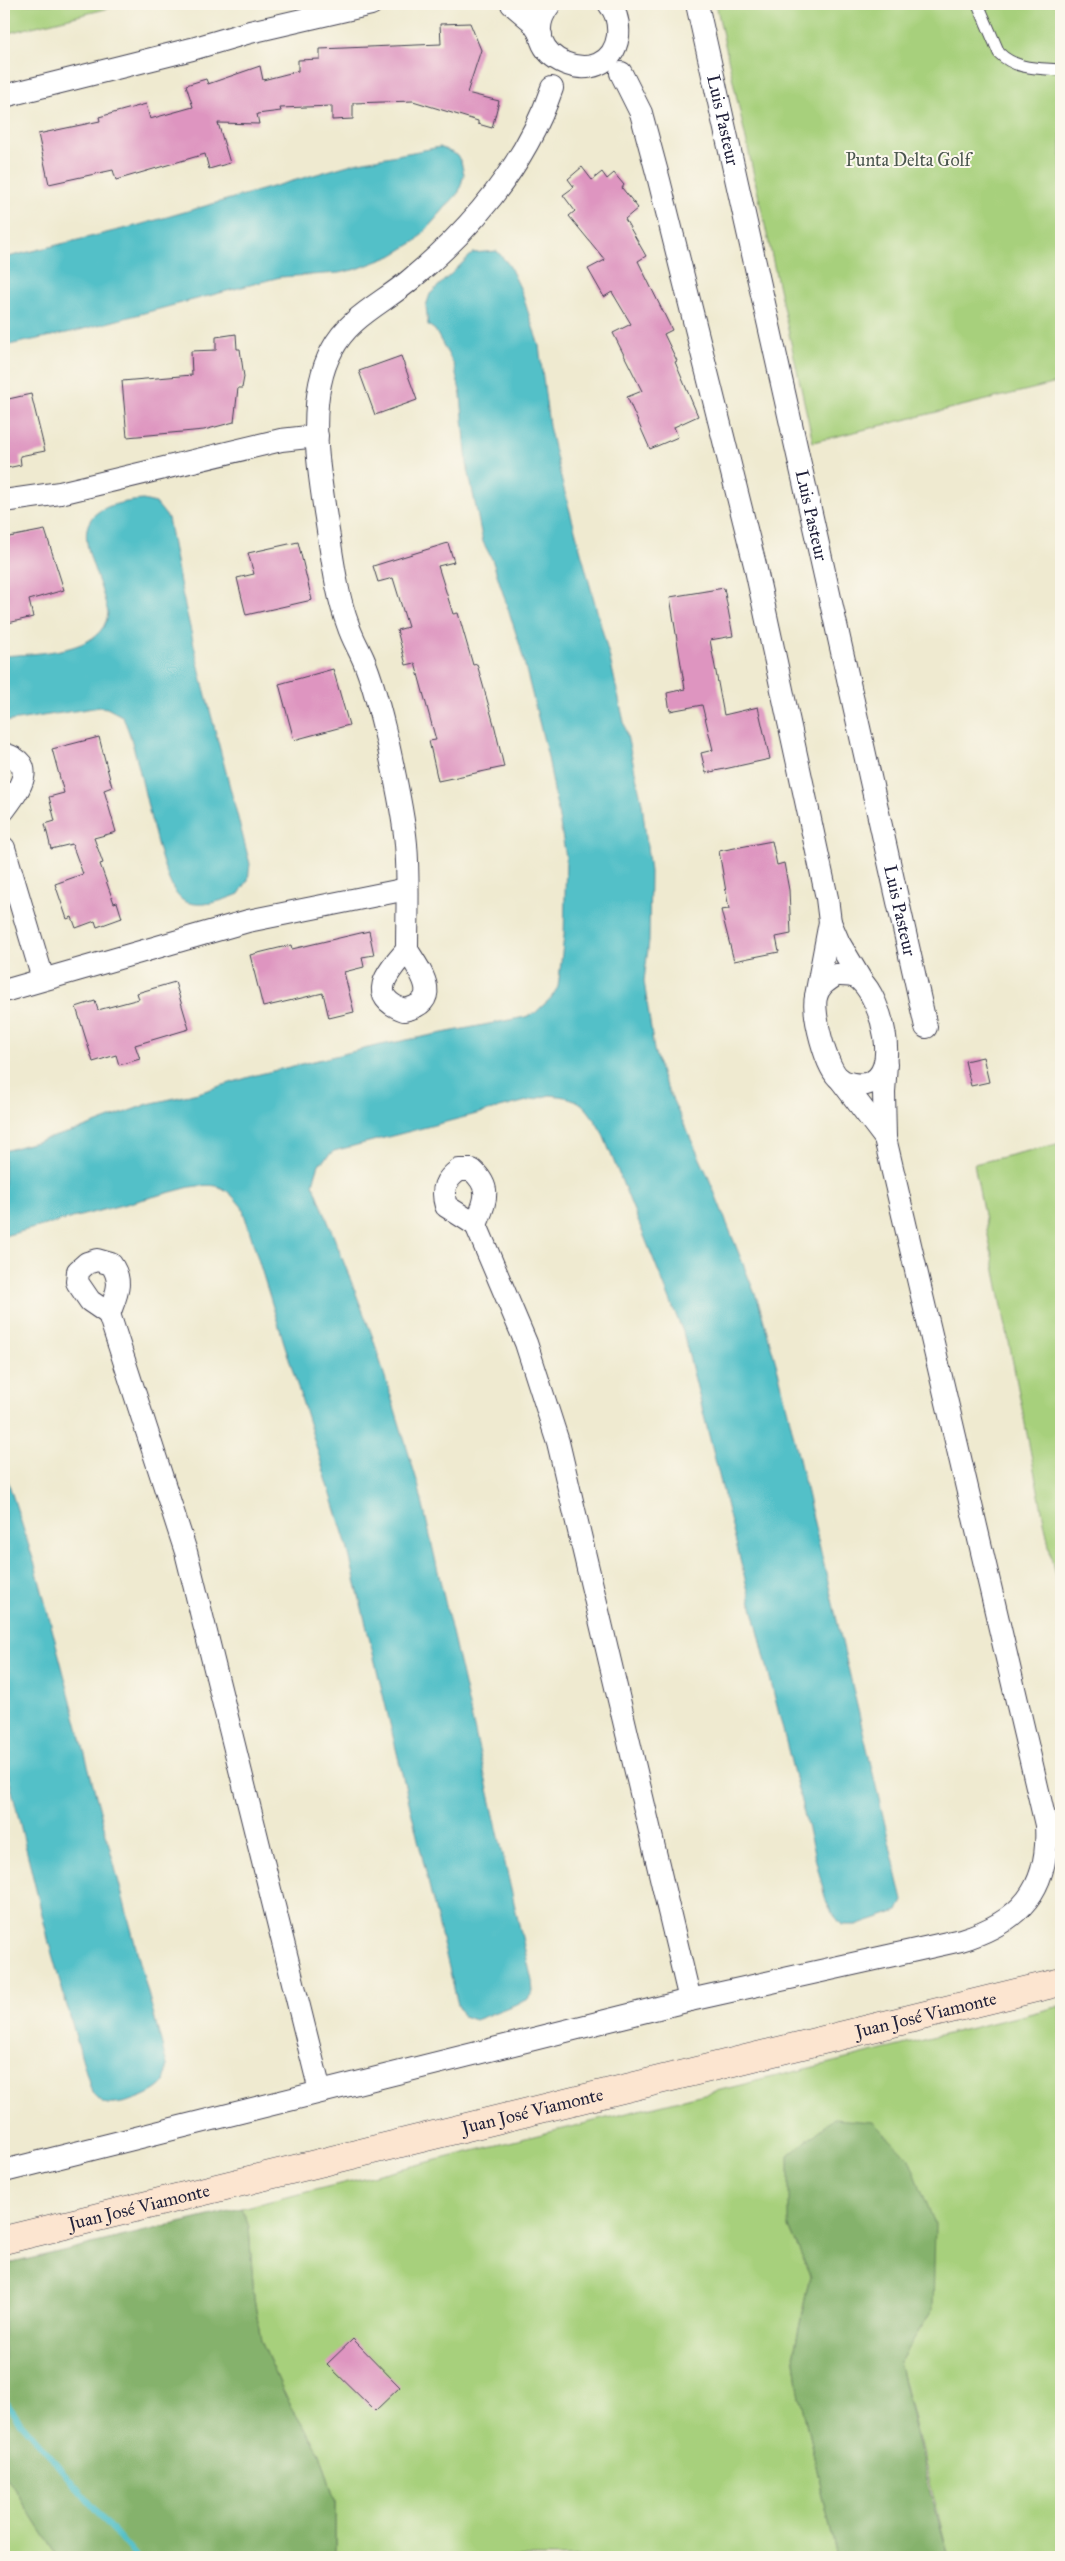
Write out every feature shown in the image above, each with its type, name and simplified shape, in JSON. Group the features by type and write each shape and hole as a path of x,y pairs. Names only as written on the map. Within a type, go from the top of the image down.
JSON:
{"street":[{"path":"4,96 192,50 250,32 371,4"},
{"path":"512,4 532,21 558,61 621,73"},
{"path":"407,950 407,889 403,820 373,687 348,625 339,590 324,503 317,436 318,408 324,369 332,350 345,330 361,315 408,282 437,257 481,210 535,129 552,88 553,73 541,22 550,4"},
{"path":"4,2171 690,2000 951,1942 989,1931 1023,1906 1042,1871 1047,1849 1046,1825 885,1138 886,1044 877,1005 839,943 830,922 825,889 755,566 645,128 633,95 621,73 617,40 617,18 609,4"},
{"name":"Luis Pasteur","path":"697,4 926,1027"},
{"path":"552,88 586,66 605,59 617,40"},
{"path":"4,501 60,493 282,440 317,436"},
{"path":"4,754 18,760 23,768 24,777 4,810"},
{"path":"4,848 43,979"},
{"path":"4,991 248,921 407,889"},
{"path":"830,922 816,996 815,1008 819,1033 831,1065 885,1138"},
{"path":"816,996 822,983 836,975 850,975 861,980"},
{"path":"840,1079 856,1084 868,1084 879,1076 886,1064"},
{"path":"476,1225 526,1343 558,1442 690,2000"},
{"path":"109,1314 186,1552 320,2091"},
{"name":"Juan José Viamonte","path":"4,2240 1061,1982"}],"lane":[{"path":"978,4 999,53 1005,59 1018,66 1061,70"}],"green space":[{"path":"4,4 126,4 4,34"},
{"name":"Punta Delta Golf","path":"716,4 1061,4 1061,382 813,442"},
{"path":"1061,1143 1061,1607 974,1164"},
{"path":"1061,2006 1061,2557 949,2557 899,2362 933,2309 789,2227 810,2275 794,2353 799,2392 837,2557 335,2557 335,2501 320,2453 287,2399 261,2341 254,2298 249,2227 242,2208"},
{"path":"834,2119 873,2122 909,2159 935,2224 933,2309 899,2362 930,2491 949,2557 837,2557 799,2392 794,2353 810,2275 789,2227 789,2155"},
{"path":"242,2208 249,2227 254,2298 261,2341 287,2399 320,2453 335,2501 335,2557 58,2557 4,2473 4,2265"},
{"path":"4,2473 58,2557 4,2557"}],"water":[{"path":"440,147 457,155 461,162 464,174 459,192 416,241 391,256 357,269 339,273 280,277 76,331 4,346 4,258 139,225 359,162"},
{"path":"497,251 509,265 521,290 539,346 549,426 562,482 610,659 642,803 650,872 649,941 644,981 654,1050 662,1077 708,1176 759,1304 779,1374 903,1901 898,1911 856,1925 842,1925 832,1913 826,1901 683,1332 602,1132 587,1109 570,1098 550,1095 334,1151 319,1164 313,1183 372,1335 418,1484 532,1981 533,1992 527,2000 475,2020 463,2016 458,2005 347,1546 242,1207 230,1194 220,1187 208,1185 190,1187 4,1236 4,1151 81,1129 148,1104 198,1093 256,1075 376,1046 525,1017 535,1013 551,998 558,987 564,936 566,857 548,757 520,646 492,559 483,542 467,464 461,395 454,365 435,330 428,325 426,306 430,294 473,253"},
{"path":"143,500 156,503 168,518 181,588 202,680 250,864 248,880 239,894 212,903 198,904 184,901 174,891 158,846 136,758 122,716 107,708 100,707 4,722 4,656 66,649 82,644 94,637 104,626 108,613 86,538 88,524 97,513 115,505"},
{"path":"4,1469 36,1568 167,2065 166,2079 161,2086 147,2095 121,2103 108,2104 99,2100 92,2093 50,1947 4,1758"}],"building":[{"path":"470,23 481,50 467,93 499,101 492,128 478,124 478,121 413,101 353,103 353,119 332,120 332,106 280,108 281,111 257,114 259,124 218,123 230,163 209,169 205,154 116,180 113,170 49,184 38,134 100,121 99,117 146,104 150,119 193,107 186,85 206,79 208,84 260,66 263,80 298,71 298,60 320,59 320,49 441,44 440,24"},
{"path":"582,167 592,180 602,172 607,179 614,173 624,185 622,188 638,208 625,219 646,256 638,261 672,330 664,334 677,361 675,362 698,416 674,427 678,437 650,449 627,397 642,391 613,333 631,324 612,292 604,297 588,269 605,260 569,216 575,211 563,195 574,187 568,179"},
{"path":"236,334 237,349 240,349 244,377 242,388 238,388 234,422 204,430 127,437 122,381 192,375 191,351 216,350 216,337"},
{"path":"401,356 417,400 375,415 359,371"},
{"path":"31,394 45,451 20,456 21,465 7,468 4,460 4,400"},
{"path":"45,530 64,590 29,600 33,617 8,623 4,585 4,538"},
{"path":"298,542 312,600 246,615 237,578 254,574 248,553"},
{"path":"448,543 454,562 438,566 453,614 458,613 473,665 477,664 504,767 438,781 429,741 436,740 415,663 406,665 397,630 408,627 393,578 378,582 373,566"},
{"path":"724,588 733,636 710,640 724,715 758,707 770,759 706,773 701,753 713,750 702,705 670,711 667,693 685,689 670,597"},
{"path":"333,669 349,725 294,740 279,684"},
{"path":"99,737 112,787 104,790 116,832 94,838 103,863 100,864 114,903 117,902 122,918 97,927 95,921 76,928 72,917 67,919 55,884 83,874 72,844 51,849 45,824 55,821 49,797 64,793 52,749"},
{"path":"772,841 777,865 784,863 789,890 791,934 776,937 779,952 734,961 721,910 729,909 719,851"},
{"path":"369,931 374,955 362,957 364,967 344,972 354,1012 329,1018 323,993 263,1007 250,955 291,945 292,949"},
{"path":"175,982 189,1029 135,1045 140,1059 119,1065 116,1055 93,1062 76,1007 95,1001 98,1010 139,999 137,993"},
{"path":"983,1057 989,1082 971,1086 965,1061"},
{"path":"353,2339 400,2387 375,2411 327,2364"}],"waterway":[{"path":"4,2399 18,2419 136,2557"}]}
